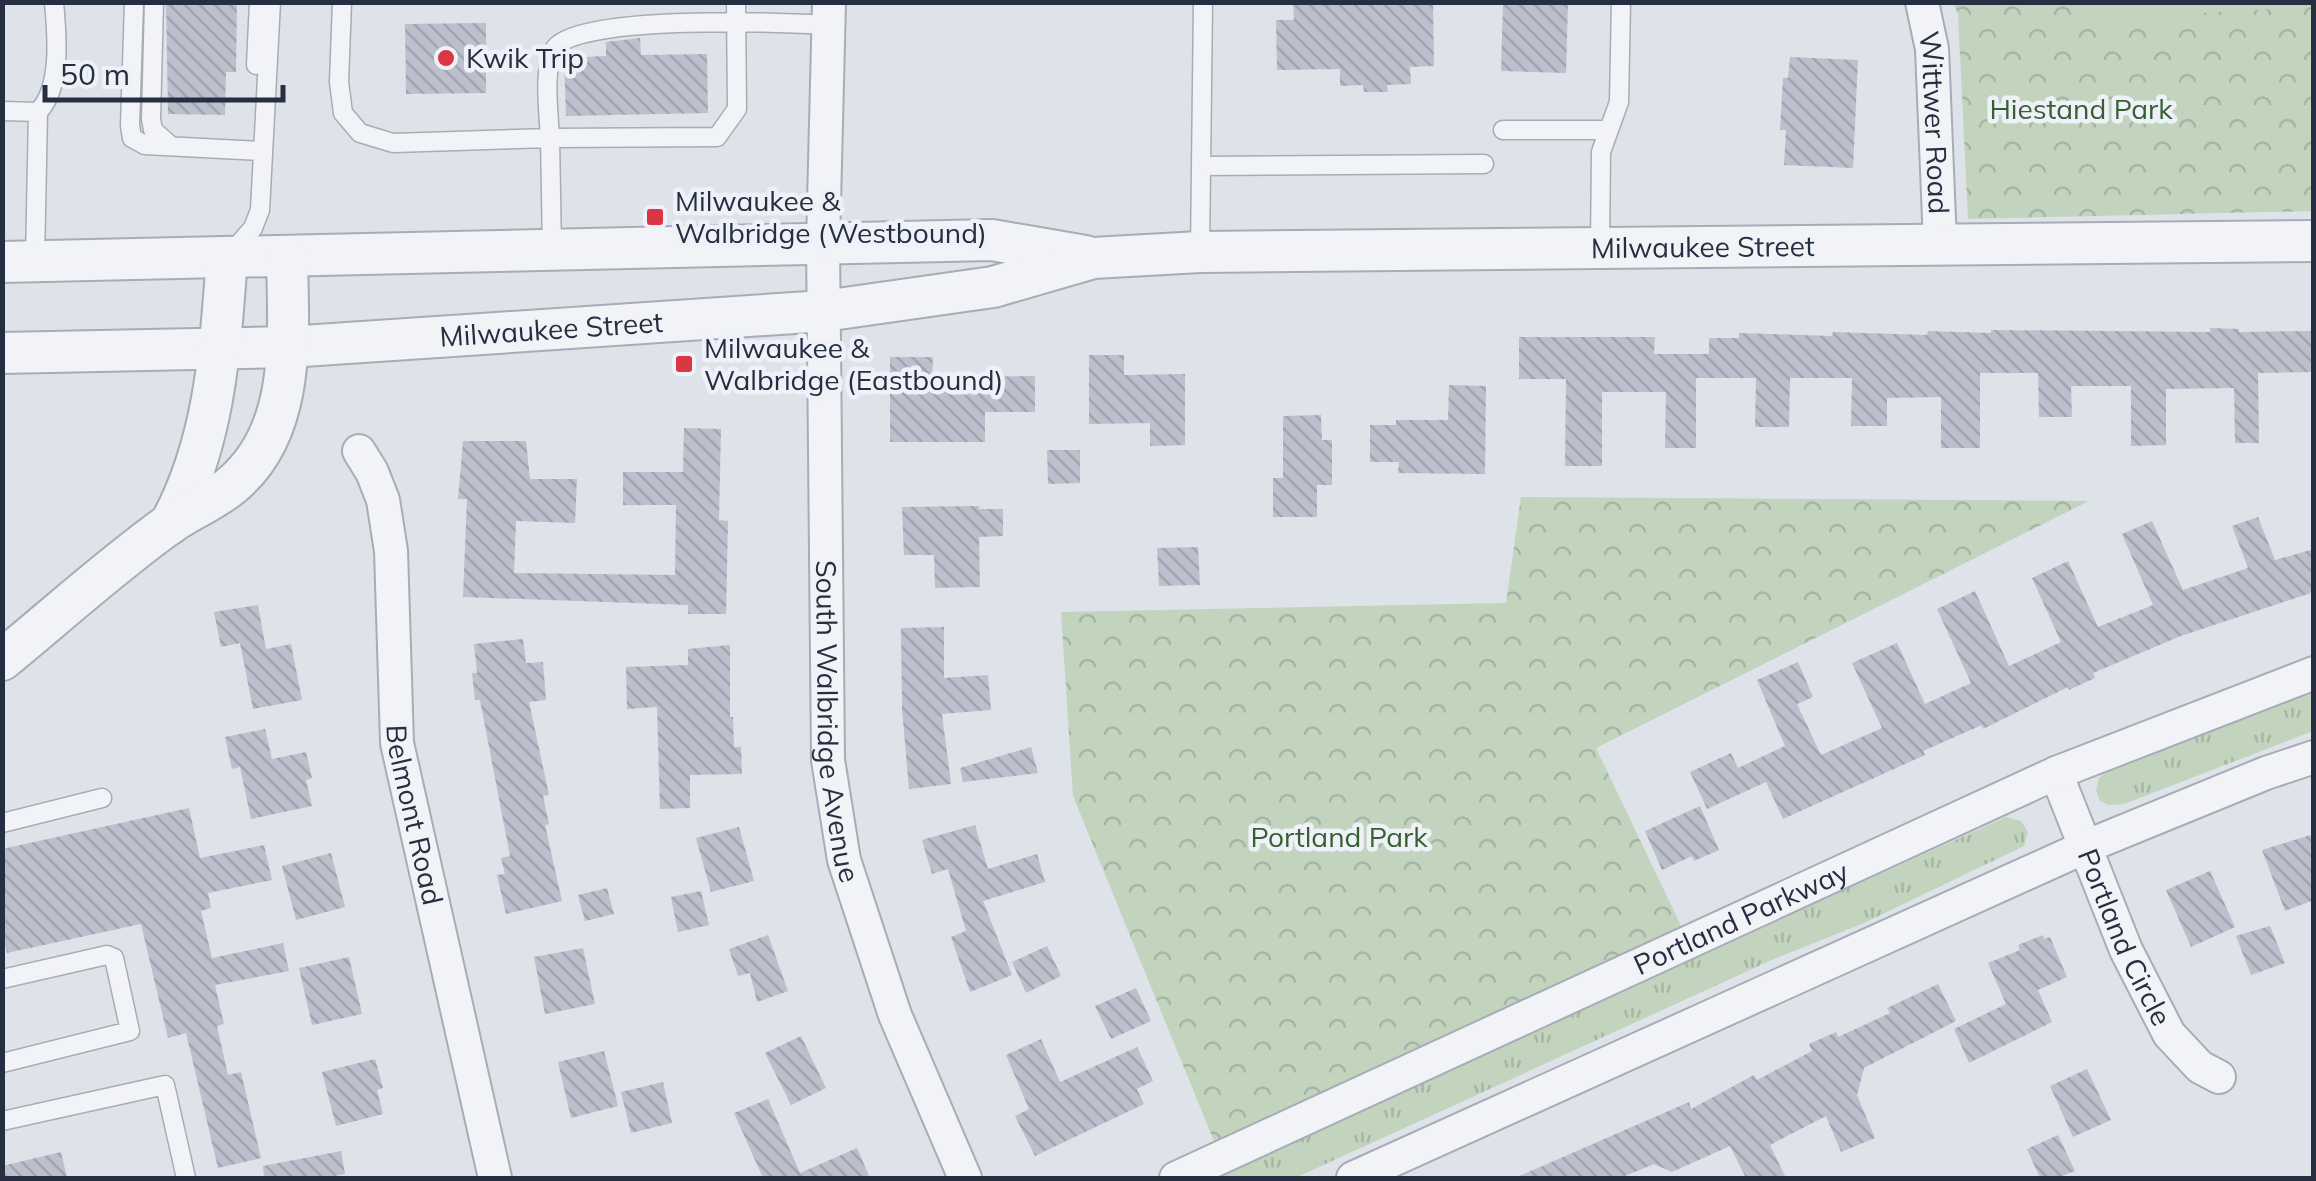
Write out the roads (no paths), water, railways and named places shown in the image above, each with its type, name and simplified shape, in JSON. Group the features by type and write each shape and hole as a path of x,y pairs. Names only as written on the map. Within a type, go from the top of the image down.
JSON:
{"street":[{"name":"Wittwer Road","path":"1922,2 1932,49 1940,243"},
{"name":"South Walbridge Avenue","path":"828,14 823,243 828,760 844,860 895,1016 965,1178"},
{"name":"Milwaukee Street","path":"19,262 992,240 1094,258"},
{"name":"Milwaukee Street","path":"2,354 288,347 824,311 993,287 1094,258 1200,252 2314,241"},
{"path":"2,660 170,524 224,491 255,459 267,438 285,386 287,256"},
{"path":"170,524 190,488 209,423 227,258"},
{"name":"Belmont Road","path":"359,451 382,500 391,551 396,743 495,1178"},
{"name":"Portland Parkway","path":"1176,1178 2056,773 2314,673"},
{"path":"1353,1178 2085,847 2314,757"},
{"name":"Portland Circle","path":"2056,773 2126,950 2169,1034 2200,1067 2219,1078"}],"lane":[{"path":"19,262 38,112 47,103 55,64 54,2"},
{"path":"134,2 130,132 138,144 263,151"},
{"path":"154,2 151,119 153,130 171,146"},
{"path":"259,2 254,99 265,117"},
{"path":"227,258 253,228 260,210 271,2"},
{"path":"342,2 339,82 343,112 360,133 393,143 717,137 737,110 736,11"},
{"path":"1200,252 1204,2"},
{"path":"1600,247 1601,152 1619,102 1621,2"},
{"path":"552,251 548,70 555,48 577,32 736,11 828,14"},
{"path":"2,112 38,112"},
{"path":"1502,130 1608,130"},
{"path":"1201,166 1484,164"},
{"path":"2,823 102,798"},
{"path":"2,980 107,955 114,958 130,1031 2,1063"},
{"path":"2,1121 165,1086 186,1178"}],"place":[{"name":"Kwik Trip","path":"446,58"},
{"name":"Milwaukee & Walbridge (Westbound)","path":"655,217"},
{"name":"Milwaukee & Walbridge (Eastbound)","path":"684,364"}],"park label":[{"name":"Hiestand Park","path":"2081,109"},
{"name":"Portland Park","path":"1339,837"}]}
